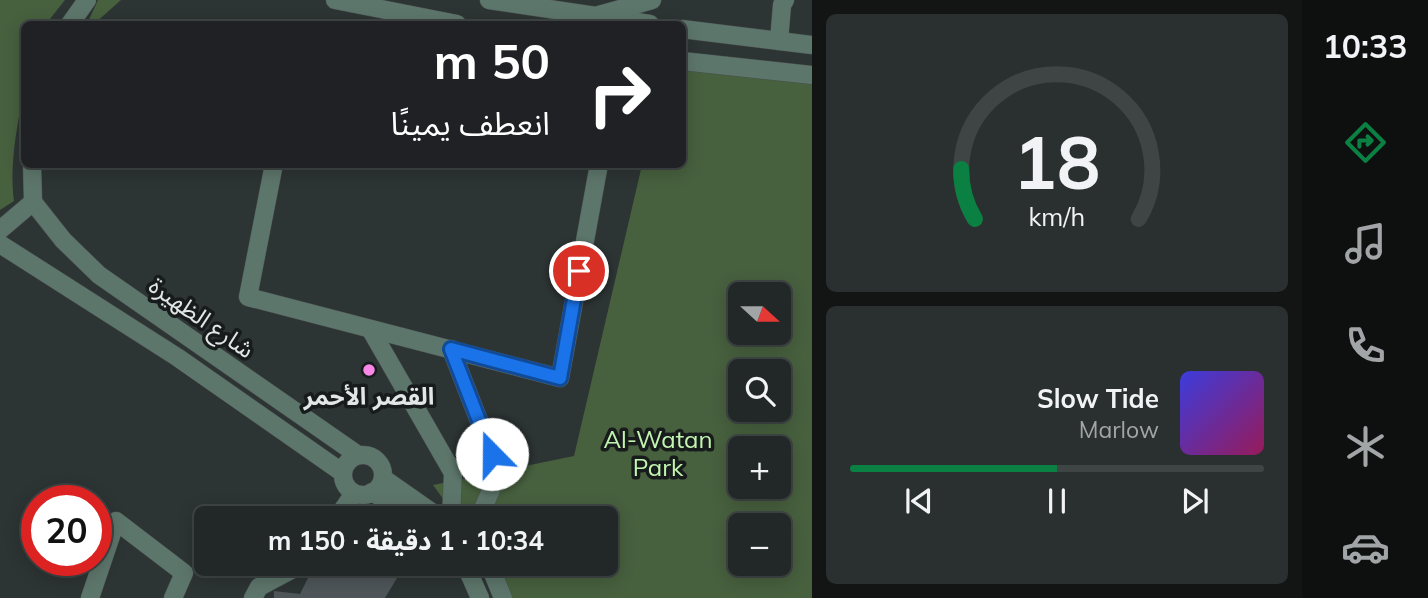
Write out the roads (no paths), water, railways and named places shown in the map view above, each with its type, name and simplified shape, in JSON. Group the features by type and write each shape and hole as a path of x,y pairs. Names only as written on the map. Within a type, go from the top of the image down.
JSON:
{"street":[{"path":"335,0 442,21"},
{"path":"489,0 625,21"},
{"path":"592,17 652,0"},
{"path":"779,41 782,5 785,0"},
{"path":"73,21 87,1"},
{"path":"686,29 812,45"},
{"path":"686,61 812,75"},
{"path":"0,230 33,202 32,168"},
{"path":"273,168 248,297 372,332 451,349 560,378 598,168"},
{"name":"شارع الظهيرة","path":"33,202 63,240 99,275 358,455 375,458 382,468 370,488"},
{"name":"شارع الظهيرة","path":"0,244 177,357 343,473 347,486 370,488 412,506"},
{"path":"372,332 453,473 452,506"},
{"path":"451,349 492,454 491,490 484,506"},
{"path":"343,473 347,463 358,455"},
{"path":"350,506 370,488"},
{"name":"شارع الظهيرة","path":"370,488 397,506"},
{"path":"90,598 116,521 184,573 173,598"},
{"path":"253,598 259,587 280,576"},
{"path":"470,576 480,598"},
{"path":"494,576 503,598"}],"place":[{"name":"القصر الأحمر","path":"369,370"}],"park label":[{"name":"Al-Watan Park","path":"658,453"}]}
